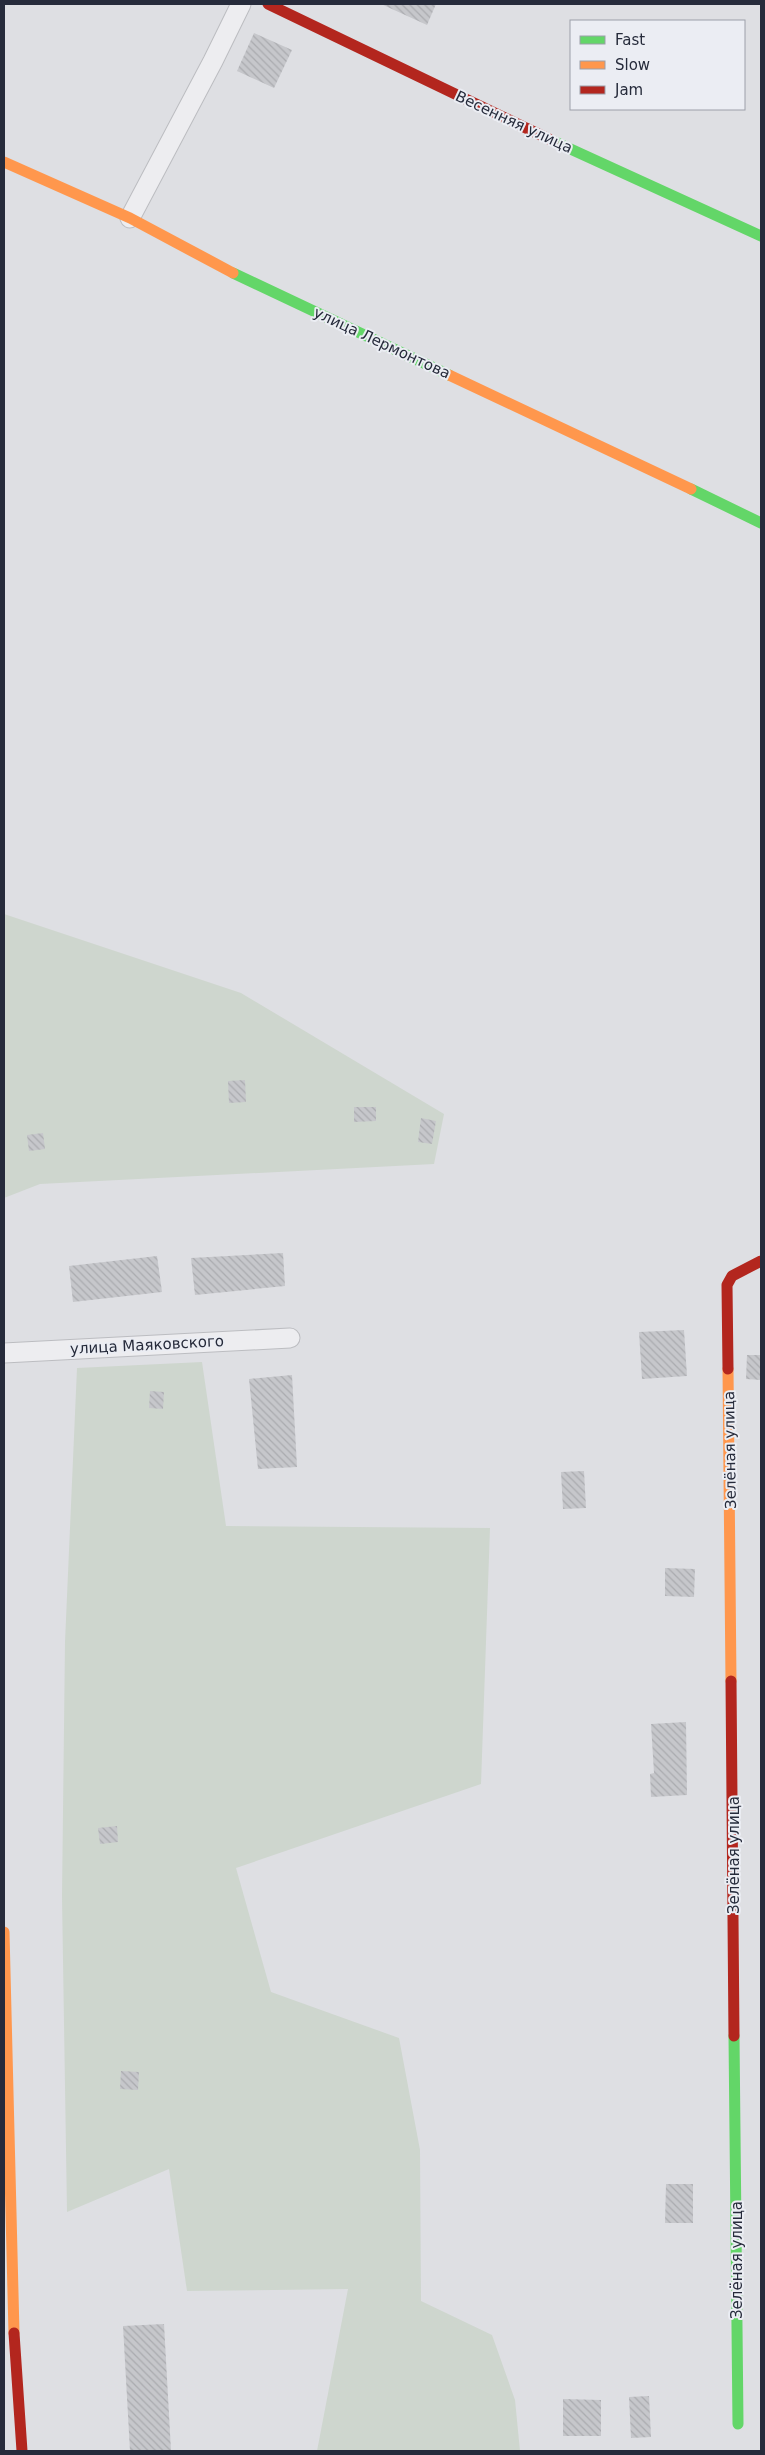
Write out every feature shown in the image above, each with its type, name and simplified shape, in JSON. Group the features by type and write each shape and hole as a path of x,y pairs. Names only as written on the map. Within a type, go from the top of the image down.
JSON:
{"street":[{"path":"130,218 214,61 241,4"},
{"name":"Весенняя улица","path":"268,4 478,106 761,236"},
{"name":"улица Лермонтова","path":"4,162 130,218 253,284 586,438 761,523"},
{"name":"Зелёная улица","path":"738,2424 730,1436 727,1285 732,1276 761,1262"},
{"name":"улица Маяковского","path":"4,1353 290,1338"},
{"path":"4,1932 9,2343 22,2451"}],"shaded area":[{"path":"4,914 241,993 444,1114 434,1164 40,1184 4,1198"},
{"path":"202,1362 226,1526 490,1528 481,1784 236,1868 271,1992 399,2038 420,2150 421,2301 492,2335 515,2400 520,2451 317,2451 348,2289 187,2291 169,2169 67,2212 62,1897 65,1642 77,1368"}],"building":[{"path":"381,4 436,4 427,25"},
{"path":"254,33 292,50 274,88 237,71"},
{"path":"245,1080 246,1102 229,1103 228,1081"},
{"path":"354,1107 376,1107 376,1121 354,1122"},
{"path":"421,1118 436,1121 432,1144 418,1142"},
{"path":"43,1133 45,1149 29,1151 27,1135"},
{"path":"283,1253 285,1286 195,1295 191,1258"},
{"path":"157,1256 162,1292 73,1302 69,1266"},
{"path":"684,1330 687,1376 642,1379 639,1332"},
{"path":"747,1355 761,1355 761,1380 746,1379"},
{"path":"292,1375 297,1467 258,1469 249,1379"},
{"path":"150,1391 164,1392 163,1409 149,1408"},
{"path":"584,1471 586,1508 563,1509 561,1472"},
{"path":"665,1568 695,1569 694,1597 665,1596"},
{"path":"686,1722 687,1795 651,1797 650,1774 654,1773 651,1724"},
{"path":"117,1826 118,1842 100,1844 98,1828"},
{"path":"121,2071 139,2072 138,2090 120,2089"},
{"path":"666,2184 693,2184 693,2223 665,2223"},
{"path":"164,2324 171,2451 130,2451 123,2326"},
{"path":"649,2396 651,2437 631,2438 629,2397"},
{"path":"563,2399 601,2400 601,2436 563,2436"}],"traffic: fast":[{"path":"553,141 761,236"},
{"path":"233,273 449,375"},
{"path":"691,489 761,523"},
{"path":"734,2036 738,2424"}],"traffic: slow":[{"path":"4,162 130,218 233,273"},
{"path":"449,375 691,489"},
{"path":"728,1369 731,1681"},
{"path":"4,1932 14,2333"}],"traffic: jam":[{"path":"268,4 553,141"},
{"path":"728,1369 727,1285 732,1276 761,1261"},
{"path":"731,1681 734,2036"},
{"path":"14,2333 22,2451"}]}
